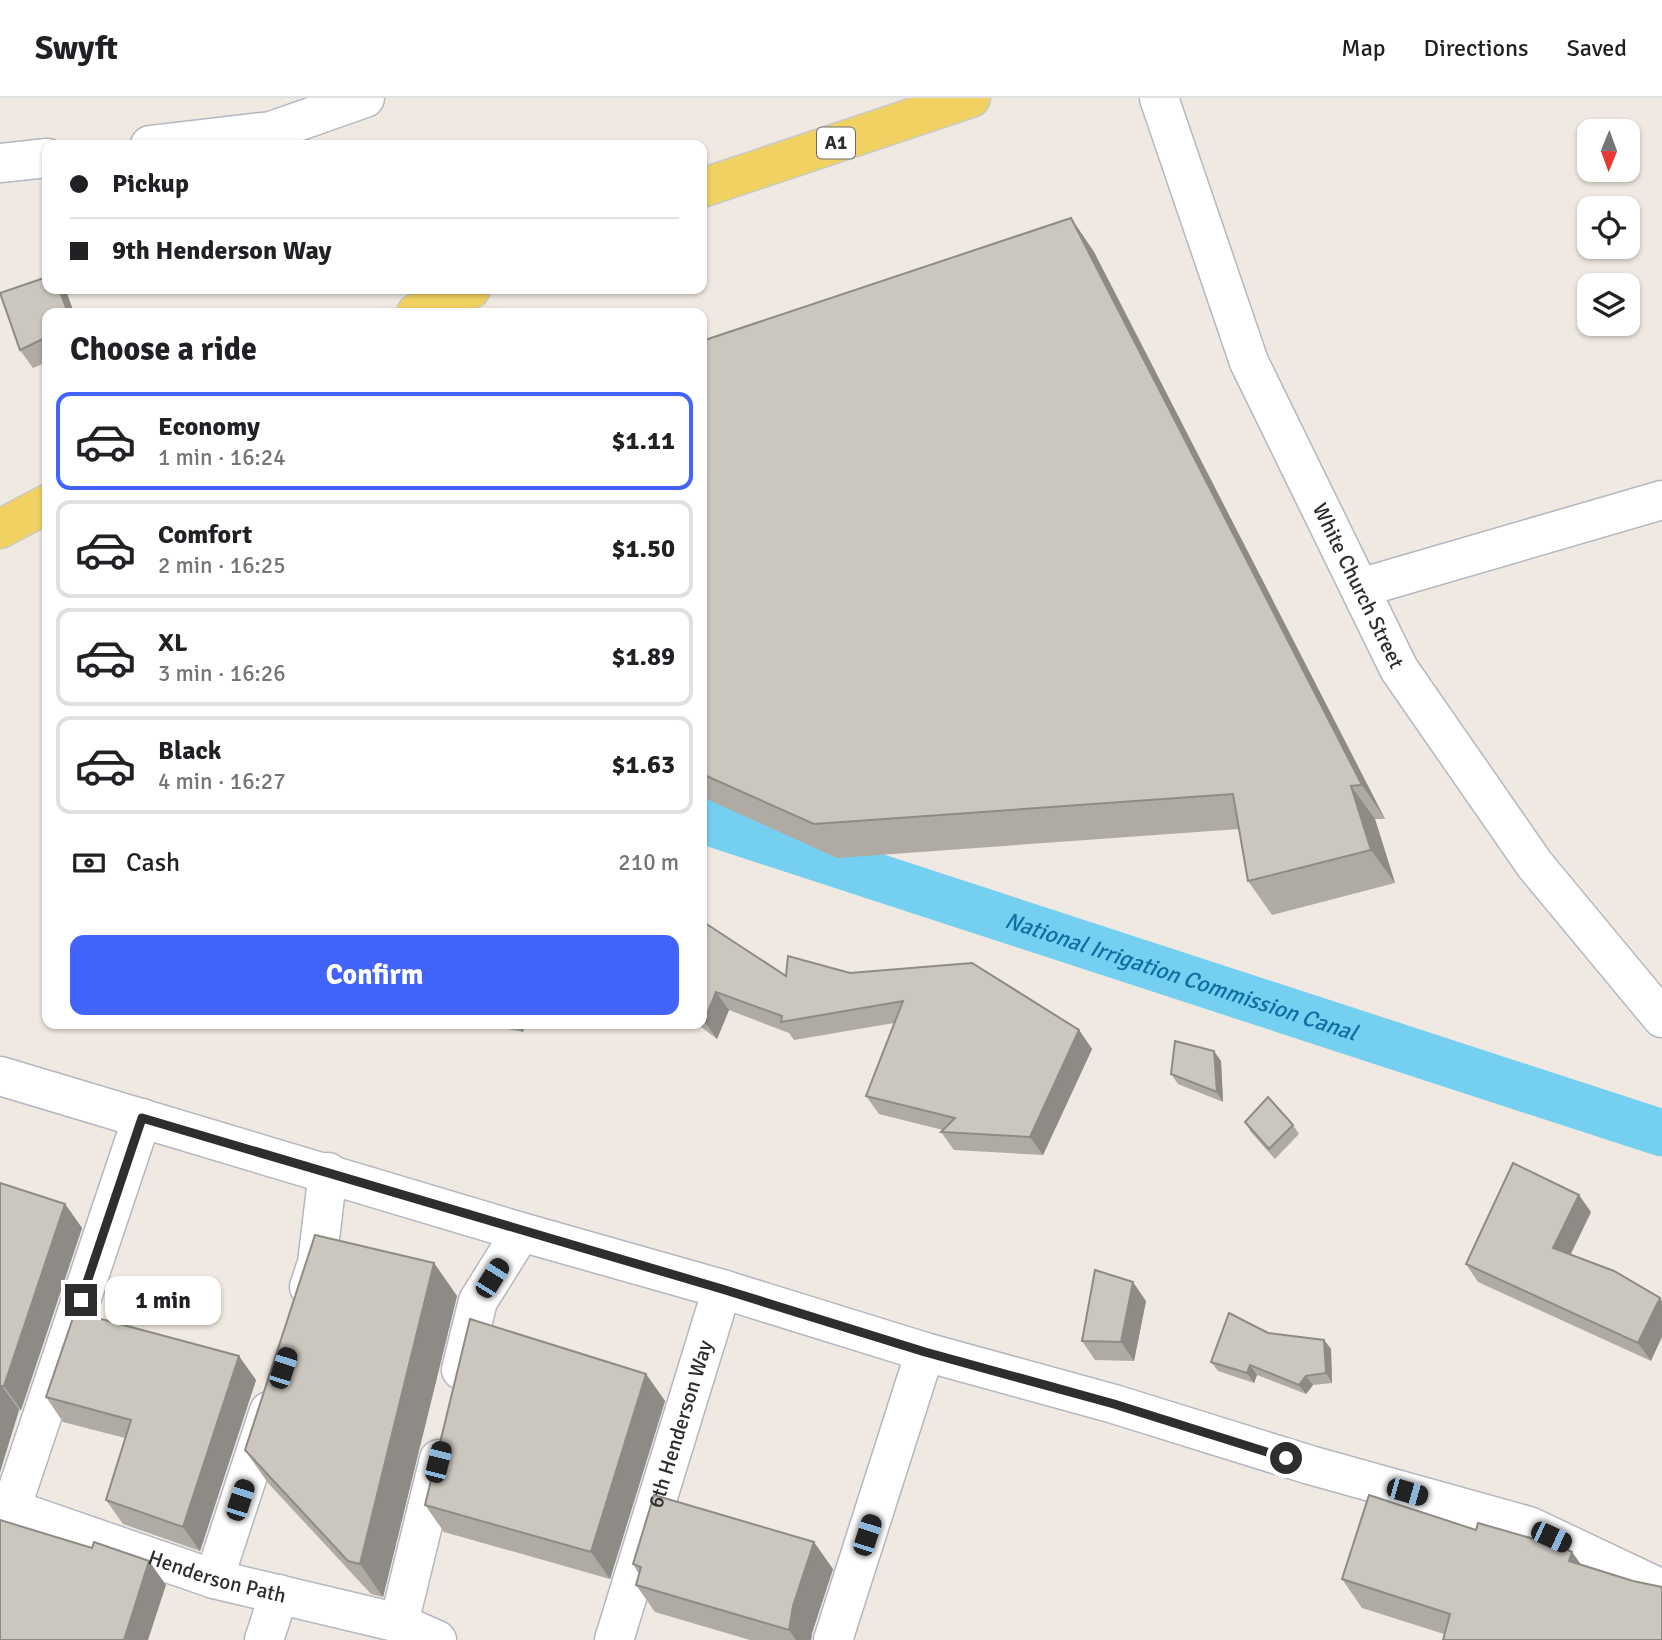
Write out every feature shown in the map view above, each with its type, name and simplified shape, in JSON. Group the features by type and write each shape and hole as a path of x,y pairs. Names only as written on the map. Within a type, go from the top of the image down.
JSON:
{"main road":[{"name":"A1","path":"707,186 971,98"},
{"path":"427,308 460,294"},
{"path":"0,529 42,507"}],"street":[{"path":"193,140 271,131 365,98"},
{"name":"White Church Street","path":"1159,98 1249,362 1399,669 1535,865 1662,1018"},
{"path":"0,163 42,159"},
{"path":"1360,589 1662,500"},
{"path":"0,1076 328,1172 521,1232 722,1289 925,1352 1114,1404 1310,1465 1529,1526 1662,1589"},
{"path":"5,1507 142,1118"},
{"path":"300,1315 317,1263 328,1172"},
{"path":"398,1623 478,1301 521,1232"},
{"name":"6th Henderson Way","path":"614,1640 722,1289"},
{"path":"833,1640 925,1352"},
{"path":"214,1579 279,1381"},
{"name":"Henderson Path","path":"5,1507 214,1579 398,1623 437,1640"},
{"path":"264,1640 279,1594"}],"building":[{"path":"1071,218 1362,785 1351,786 1371,850 1248,881 1233,794 814,824 707,776 707,339"},
{"path":"42,279 42,294 61,294 66,308 42,308 42,339 20,350 0,293"},
{"path":"707,924 786,976 788,956 850,973 972,963 1079,1030 1030,1137 941,1132 955,1118 866,1096 903,1001 781,1022 782,1016 716,992 707,1014"},
{"path":"1175,1041 1214,1051 1217,1092 1171,1074"},
{"path":"1268,1097 1293,1125 1269,1149 1245,1122"},
{"path":"1513,1163 1579,1195 1553,1248 1614,1271 1660,1298 1638,1343 1466,1264"},
{"path":"0,1183 65,1204 0,1392"},
{"path":"315,1235 434,1263 360,1564 348,1561 245,1450"},
{"path":"1095,1270 1133,1282 1121,1342 1082,1341"},
{"path":"75,1312 239,1356 183,1527 106,1500 131,1420 46,1397"},
{"path":"1229,1313 1268,1333 1324,1340 1326,1373 1306,1376 1299,1385 1250,1365 1247,1373 1211,1362"},
{"path":"470,1319 646,1374 591,1552 425,1505"},
{"path":"654,1495 814,1542 793,1606 789,1630 636,1585 641,1567 633,1564"},
{"path":"1369,1495 1476,1530 1478,1523 1562,1547 1572,1552 1569,1561 1662,1587 1662,1640 1443,1640 1450,1614 1342,1579"},
{"path":"0,1520 92,1548 94,1542 149,1561 124,1640 0,1640"}],"waterway":[{"name":"National Irrigation Commission Canal","path":"707,822 1662,1133"}],"route":[{"path":"81,1300 142,1118 521,1232 722,1289 925,1352 1114,1404 1286,1458"}]}
